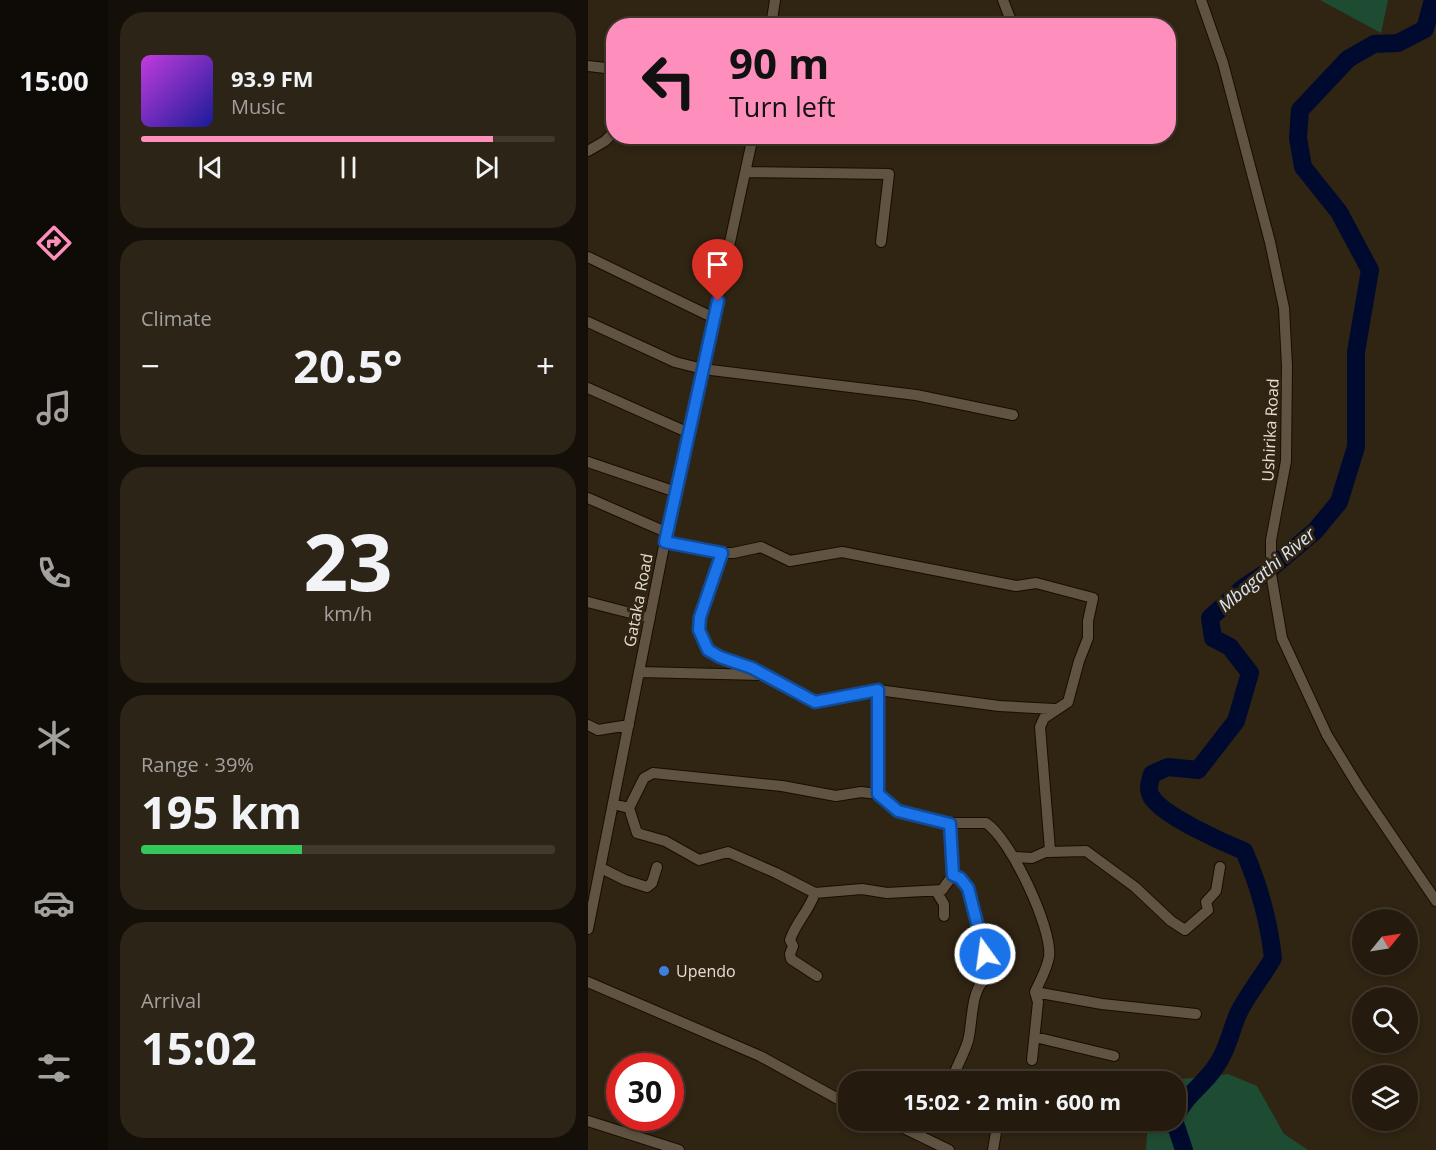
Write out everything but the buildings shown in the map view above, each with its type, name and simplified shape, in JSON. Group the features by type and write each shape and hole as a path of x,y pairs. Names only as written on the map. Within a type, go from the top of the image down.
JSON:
{"street":[{"path":"772,18 775,0"},
{"path":"1004,0 1010,18"},
{"name":"Ushirika Road","path":"1201,0 1223,63 1270,242 1284,308 1287,366 1286,461 1271,540 1271,574 1282,638 1327,735 1360,789 1436,901"},
{"path":"588,66 606,68"},
{"path":"588,151 606,140"},
{"name":"Gataka Road","path":"588,930 666,537 751,144"},
{"path":"746,172 889,174 881,242"},
{"path":"588,257 714,318"},
{"path":"588,322 675,362 703,369 916,395 1013,415"},
{"path":"588,388 689,433"},
{"path":"588,462 676,492"},
{"path":"588,498 666,537 722,553 761,547 790,561 842,552 1016,586 1036,583 1090,596 1094,602 1088,621 1088,638 1068,702 1044,718 1039,734 1051,846 1048,852"},
{"path":"722,553 700,617 702,641 708,650 720,657 765,675 815,702 878,690 999,706 1054,710"},
{"path":"588,602 650,618"},
{"path":"639,672 765,675"},
{"path":"878,690 878,794"},
{"path":"588,725 598,730 629,725"},
{"path":"944,916 944,904 936,891 887,893 862,890 815,893 728,852 699,860 665,841 637,833 629,808 644,778 653,773 782,786 836,796 861,792 878,794 898,811 950,824 986,823 1002,837 1015,857 1048,934 1049,958 1035,992 1038,1002 1032,1060"},
{"path":"613,804 629,808"},
{"path":"913,892 942,890 953,875 950,824"},
{"path":"1015,857 1032,858 1048,852 1086,851 1135,887 1171,921 1185,930 1208,910 1206,902 1216,891 1220,867"},
{"path":"601,868 624,880 647,887 652,884 657,867"},
{"path":"953,875 960,878 968,888 988,967 986,978 981,983 974,1004 966,1045 955,1071"},
{"path":"815,893 809,909 795,925 790,940 793,946 790,954 791,959 817,976"},
{"path":"588,982 760,1056 838,1099"},
{"path":"1035,992 1101,1004 1196,1014"},
{"path":"1035,1037 1114,1056"},
{"path":"588,1121 679,1150"},
{"path":"910,1131 949,1150"},
{"path":"993,1150 996,1131"}],"green space":[{"path":"1320,0 1388,0 1381,33"},
{"path":"1228,1074 1257,1086 1284,1134 1308,1150 1146,1150 1147,1131 1186,1131 1186,1079"}],"waterway":[{"name":"Mbagathi River","path":"1186,1101 1218,1063 1242,1007 1273,958 1263,904 1244,851 1194,828 1167,811 1151,796 1150,780 1152,774 1168,767 1198,770 1236,721 1250,673 1230,647 1213,638 1210,618 1243,588 1264,574 1315,531 1339,502 1356,447 1356,352 1370,270 1339,212 1303,167 1298,138 1300,110 1348,59 1374,44 1398,43 1425,29 1433,0"},
{"name":"Mbagathi River","path":"1178,1131 1184,1150"}],"place":[{"name":"Upendo","path":"664,971"}],"route":[{"path":"718,301 665,542 722,553 700,617 699,630 702,641 708,650 720,657 752,668 815,702 878,690 878,794 898,811 950,824 953,875 960,878 968,888 985,954"}]}
